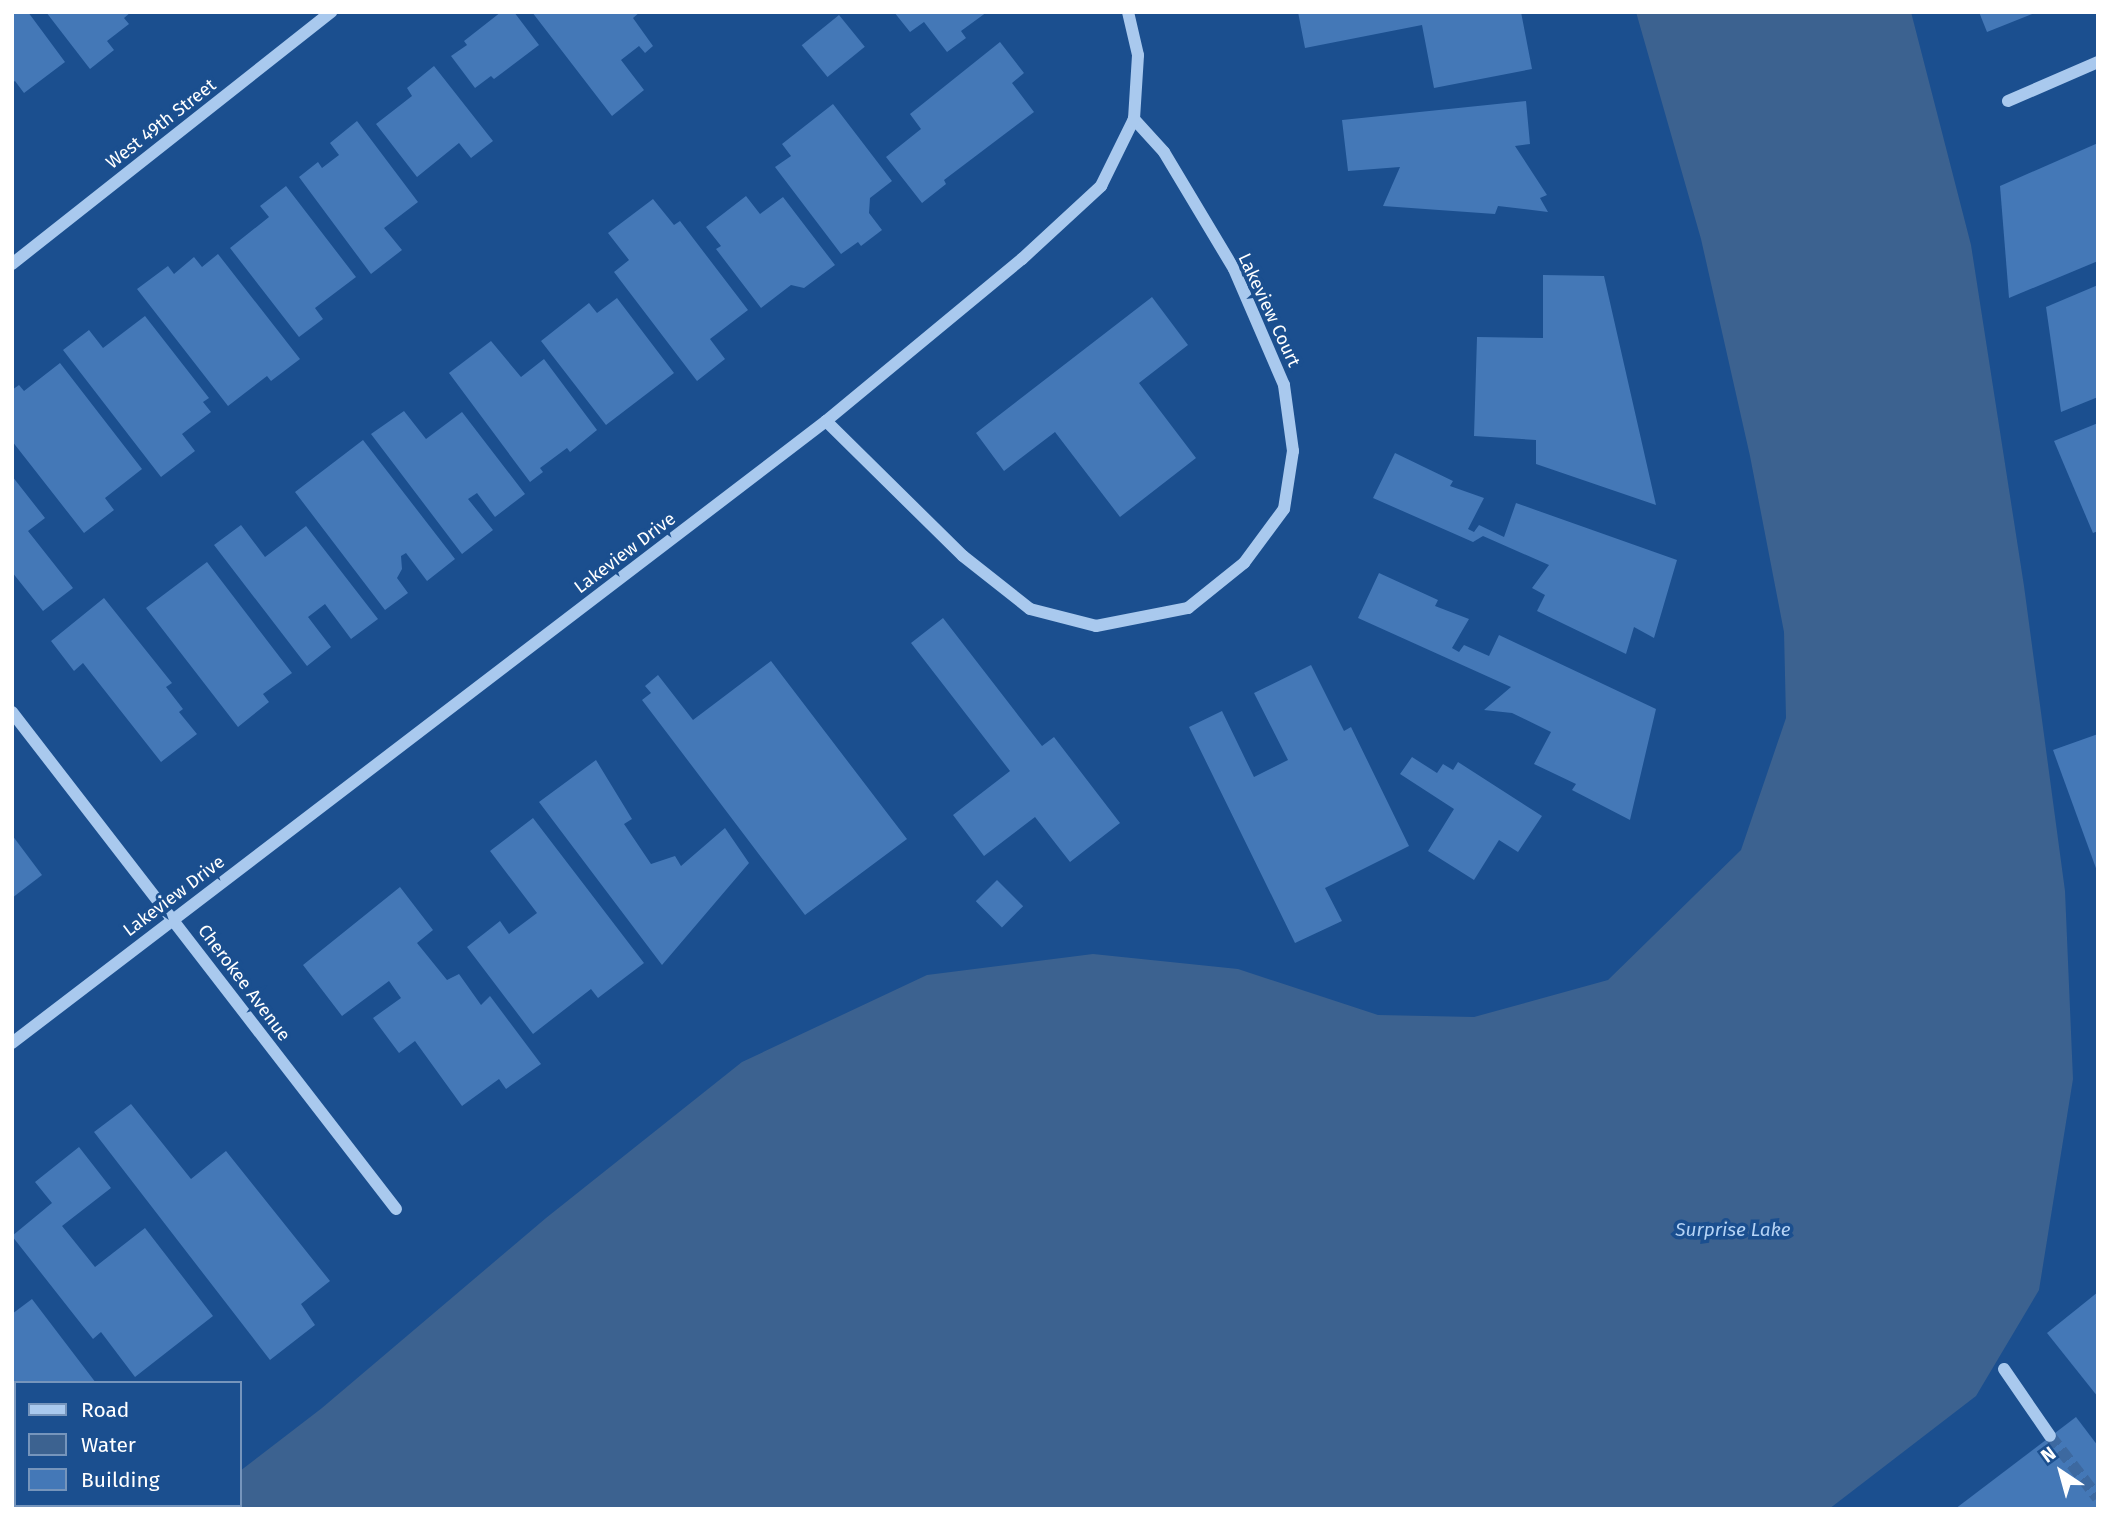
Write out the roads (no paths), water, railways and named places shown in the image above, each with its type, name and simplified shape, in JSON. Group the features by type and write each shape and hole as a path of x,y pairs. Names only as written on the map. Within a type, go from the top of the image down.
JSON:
{"street":[{"name":"West 49th Street","path":"12,264 331,12"},
{"name":"Lakeview Drive","path":"12,1042 826,421 1022,259 1101,186 1134,119 1138,55 1128,12"},
{"path":"2008,102 2098,62"},
{"name":"Lakeview Court","path":"826,421 963,556 1030,609 1096,626 1188,608 1244,564 1284,509 1293,451 1284,385 1234,269 1164,152 1134,119"},
{"name":"Cherokee Avenue","path":"12,712 396,1209"},
{"path":"2004,1369 2050,1436"}],"water":[{"name":"Surprise Lake","path":"1636,12 1911,12 1971,245 2024,586 2065,891 2073,1079 2039,1290 1976,1396 1829,1509 191,1509 242,1507 242,1469 322,1408 546,1218 742,1062 927,975 1093,954 1238,969 1378,1015 1474,1017 1608,980 1741,850 1786,718 1784,632 1750,456 1701,239"}],"tunnel":[{"path":"2050,1436 2098,1498"}]}
